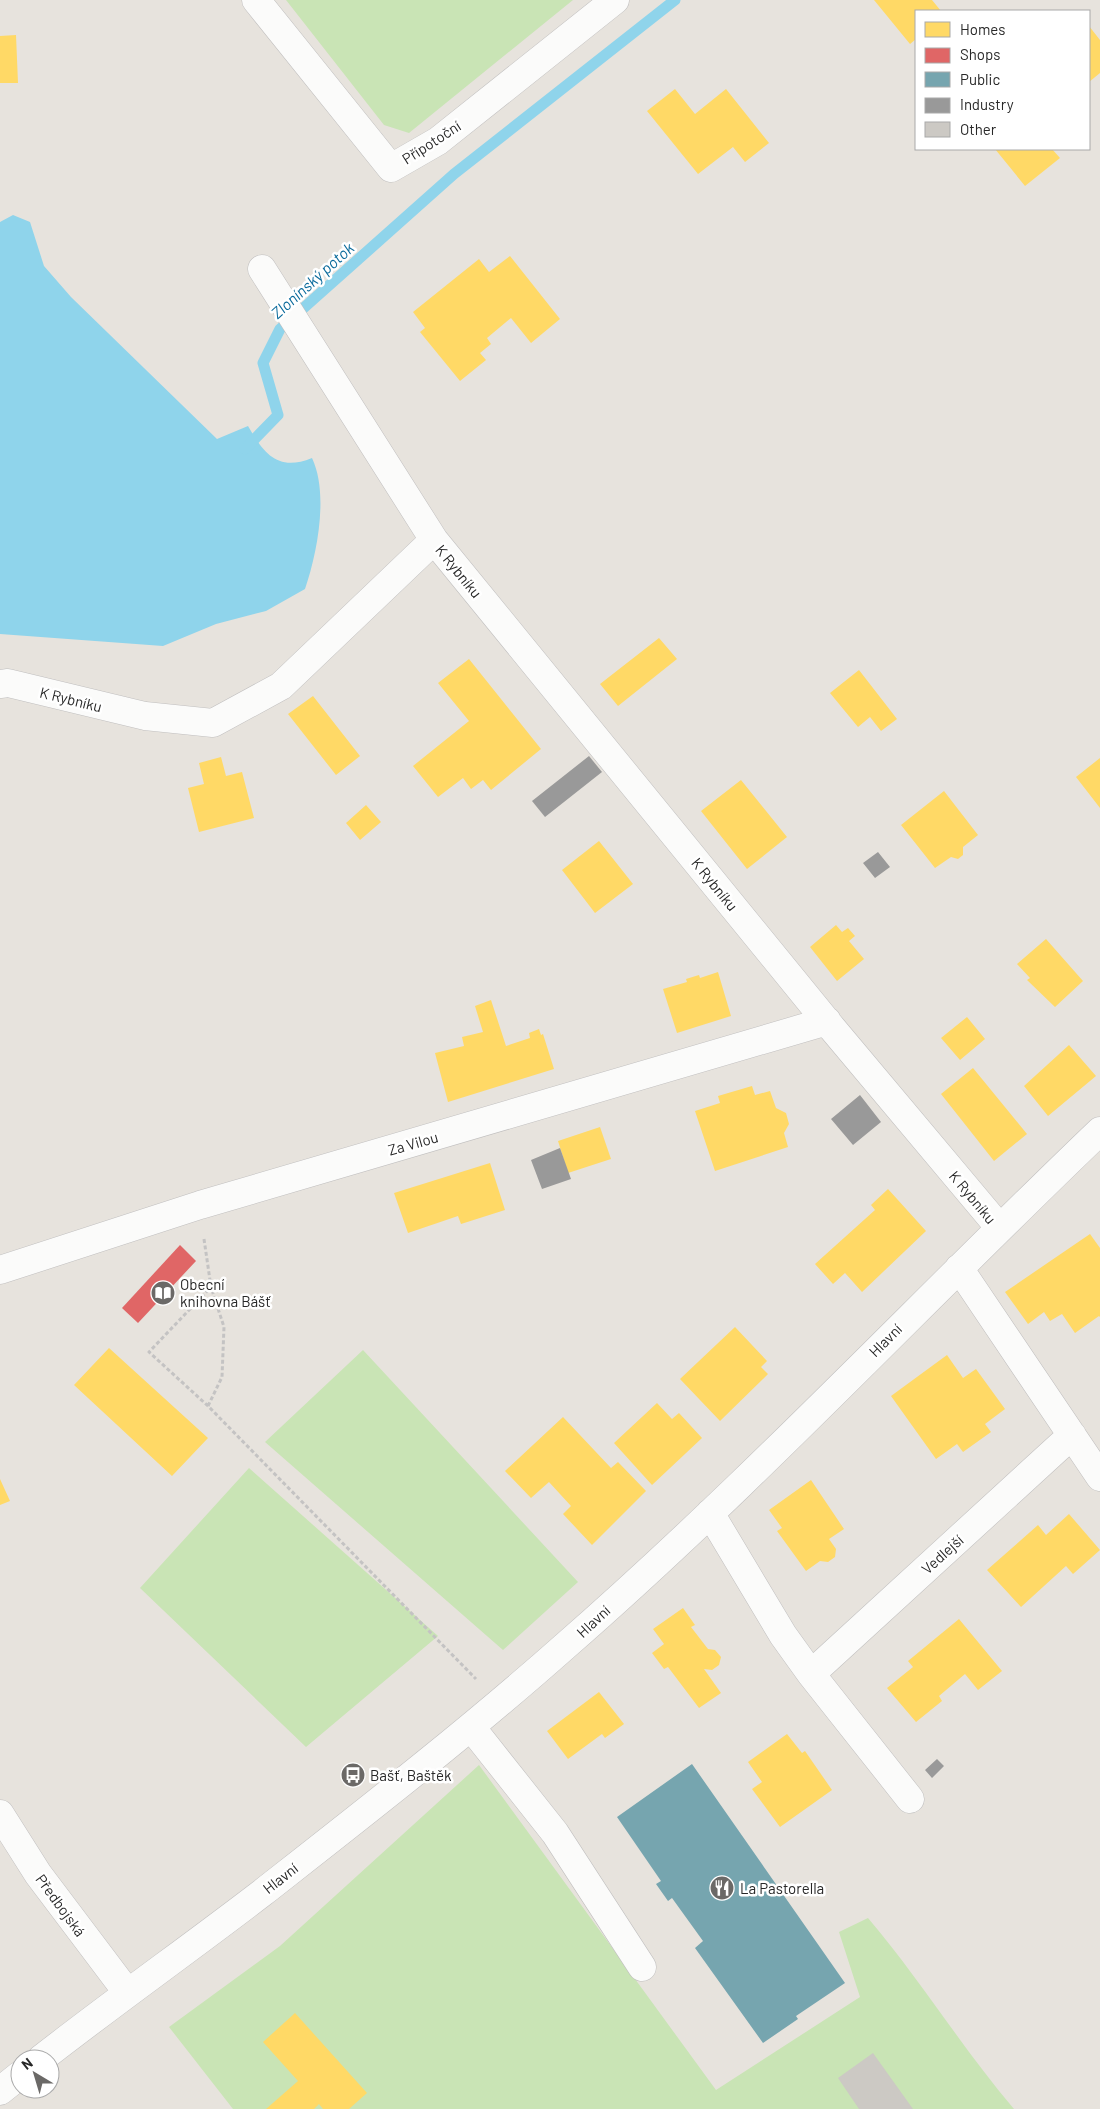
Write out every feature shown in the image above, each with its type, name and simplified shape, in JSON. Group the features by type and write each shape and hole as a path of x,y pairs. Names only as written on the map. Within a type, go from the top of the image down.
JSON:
{"street":[{"name":"Přípotoční","path":"256,0 391,168 438,141 615,0"},
{"name":"K Rybníku","path":"262,269 434,540 827,1021 999,1227"},
{"name":"K Rybníku","path":"0,684 8,683 145,716 213,723 281,686 434,540"},
{"name":"Za Vilou","path":"0,1270 200,1205 827,1021"},
{"name":"Hlavní","path":"54,2049 126,1992 260,1894 471,1727 565,1647 710,1513 999,1227 1100,1130"},
{"path":"959,1268 1100,1477"},
{"name":"Vedlejší","path":"811,1674 1072,1435"},
{"path":"710,1513 783,1635 811,1674 910,1799"},
{"path":"471,1727 555,1833 642,1967"},
{"name":"Předbojská","path":"0,1814 38,1874 126,1992"},
{"path":"0,2091 10,2083"}],"path":[{"path":"200,1205 211,1287 224,1327 222,1377 208,1406"},
{"path":"211,1287 149,1352 208,1406 499,1703"}],"green space":[{"path":"286,0 573,0 409,133 384,125"},
{"path":"363,1350 578,1582 503,1650 265,1442"},
{"path":"249,1468 438,1636 306,1747 140,1588"},
{"path":"479,1765 716,2090 860,1997 839,1932 868,1918 1014,2109 233,2109 169,2027 280,1946"}],"water":[{"path":"13,215 30,222 44,266 71,297 217,439 248,426 260,445 273,458 290,463 312,458 320,489 320,506 314,559 305,589 266,611 216,624 163,646 0,634 0,222"}],"building: Homes":[{"path":"874,0 932,0 940,10 915,10 915,40 910,44"},
{"path":"1090,27 1100,40 1100,73 1090,81"},
{"path":"16,35 18,83 0,83 0,36"},
{"path":"675,89 695,114 726,89 769,143 745,162 733,147 698,174 647,111"},
{"path":"996,150 1053,150 1060,158 1025,186"},
{"path":"510,256 560,319 531,343 511,318 487,338 491,344 480,353 486,360 460,381 420,332 425,328 413,312 479,259 489,272"},
{"path":"659,638 677,659 618,706 600,684"},
{"path":"469,659 541,749 491,790 483,780 471,789 463,778 438,797 413,766 469,721 438,683"},
{"path":"859,670 897,719 881,731 870,717 858,727 830,693"},
{"path":"313,696 360,756 336,775 288,714"},
{"path":"221,757 226,776 242,772 254,818 199,832 188,788 204,784 199,763"},
{"path":"1100,758 1100,808 1076,777"},
{"path":"741,780 787,837 747,869 701,811"},
{"path":"944,791 978,835 963,847 963,855 958,859 951,857 935,868 901,825"},
{"path":"366,805 381,822 360,840 346,823"},
{"path":"599,841 633,884 595,913 562,870"},
{"path":"836,925 842,932 848,928 855,936 849,941 864,959 837,981 810,947"},
{"path":"1046,939 1083,981 1055,1007 1027,980 1030,978 1017,964"},
{"path":"718,972 731,1016 677,1033 663,989 687,982 686,979 699,975 700,978"},
{"path":"491,1000 506,1046 530,1038 529,1033 539,1029 541,1035 543,1034 554,1069 448,1102 435,1053 464,1046 462,1037 483,1032 475,1006"},
{"path":"967,1017 985,1039 960,1060 941,1038"},
{"path":"1069,1045 1096,1076 1048,1116 1024,1086"},
{"path":"973,1068 1027,1134 994,1161 941,1094"},
{"path":"752,1086 755,1095 770,1091 776,1108 786,1113 789,1124 784,1133 788,1147 715,1171 695,1111 720,1103 718,1096"},
{"path":"600,1127 611,1159 568,1173 558,1141"},
{"path":"490,1163 505,1210 461,1224 458,1216 408,1233 394,1193"},
{"path":"888,1189 926,1231 862,1292 845,1273 833,1284 815,1264 875,1210 871,1205"},
{"path":"1090,1234 1100,1248 1100,1317 1075,1333 1062,1314 1050,1321 1044,1312 1028,1324 1005,1292"},
{"path":"735,1327 767,1361 761,1367 768,1374 720,1421 680,1379"},
{"path":"109,1348 208,1438 172,1476 74,1385"},
{"path":"947,1355 963,1378 976,1369 1005,1409 985,1424 991,1432 963,1452 957,1444 936,1459 891,1396"},
{"path":"657,1403 672,1419 679,1413 702,1438 652,1485 614,1443"},
{"path":"563,1417 611,1468 618,1462 646,1491 592,1545 563,1514 571,1506 549,1482 531,1498 505,1471"},
{"path":"0,1479 10,1501 0,1505"},
{"path":"811,1480 844,1529 829,1539 836,1549 835,1557 828,1562 820,1561 806,1571 777,1531 782,1528 769,1510"},
{"path":"1069,1514 1100,1550 1073,1574 1066,1566 1021,1607 987,1570 1038,1525 1046,1535"},
{"path":"683,1608 695,1625 691,1627 708,1649 715,1650 721,1657 719,1665 712,1670 704,1669 721,1693 699,1708 668,1667 664,1669 652,1653 664,1644 653,1629"},
{"path":"959,1619 1002,1671 978,1690 965,1674 939,1696 942,1701 916,1722 887,1688 913,1667 908,1661"},
{"path":"599,1692 624,1724 605,1738 602,1734 568,1759 547,1731"},
{"path":"787,1734 802,1753 805,1751 832,1790 780,1827 752,1789 762,1782 748,1762"},
{"path":"295,2013 367,2093 349,2109 323,2109 319,2104 314,2109 266,2109 298,2081 263,2042"}],"building: Shops":[{"path":"180,1245 196,1261 138,1323 122,1308"}],"building: Public":[{"path":"692,1764 845,1983 796,2016 798,2019 763,2043 695,1948 703,1941 672,1898 668,1901 656,1884 661,1881 617,1817"}],"building: Industry":[{"path":"589,756 602,772 545,817 532,801"},
{"path":"878,852 890,867 875,878 863,863"},
{"path":"860,1095 881,1122 853,1145 831,1119"},
{"path":"560,1148 571,1179 542,1189 531,1160"},
{"path":"937,1759 944,1766 932,1778 925,1770"}],"building: Other":[{"path":"873,2053 913,2109 859,2109 838,2078"}],"waterway":[{"name":"Zlonínský potok","path":"245,449 278,415 263,363 280,329 454,174 675,0"}],"place":[{"name":"Obecní knihovna Bášť","path":"163,1293"},
{"name":"Bašť, Baštěk","path":"353,1775"},
{"name":"La Pastorella","path":"722,1888"}]}
